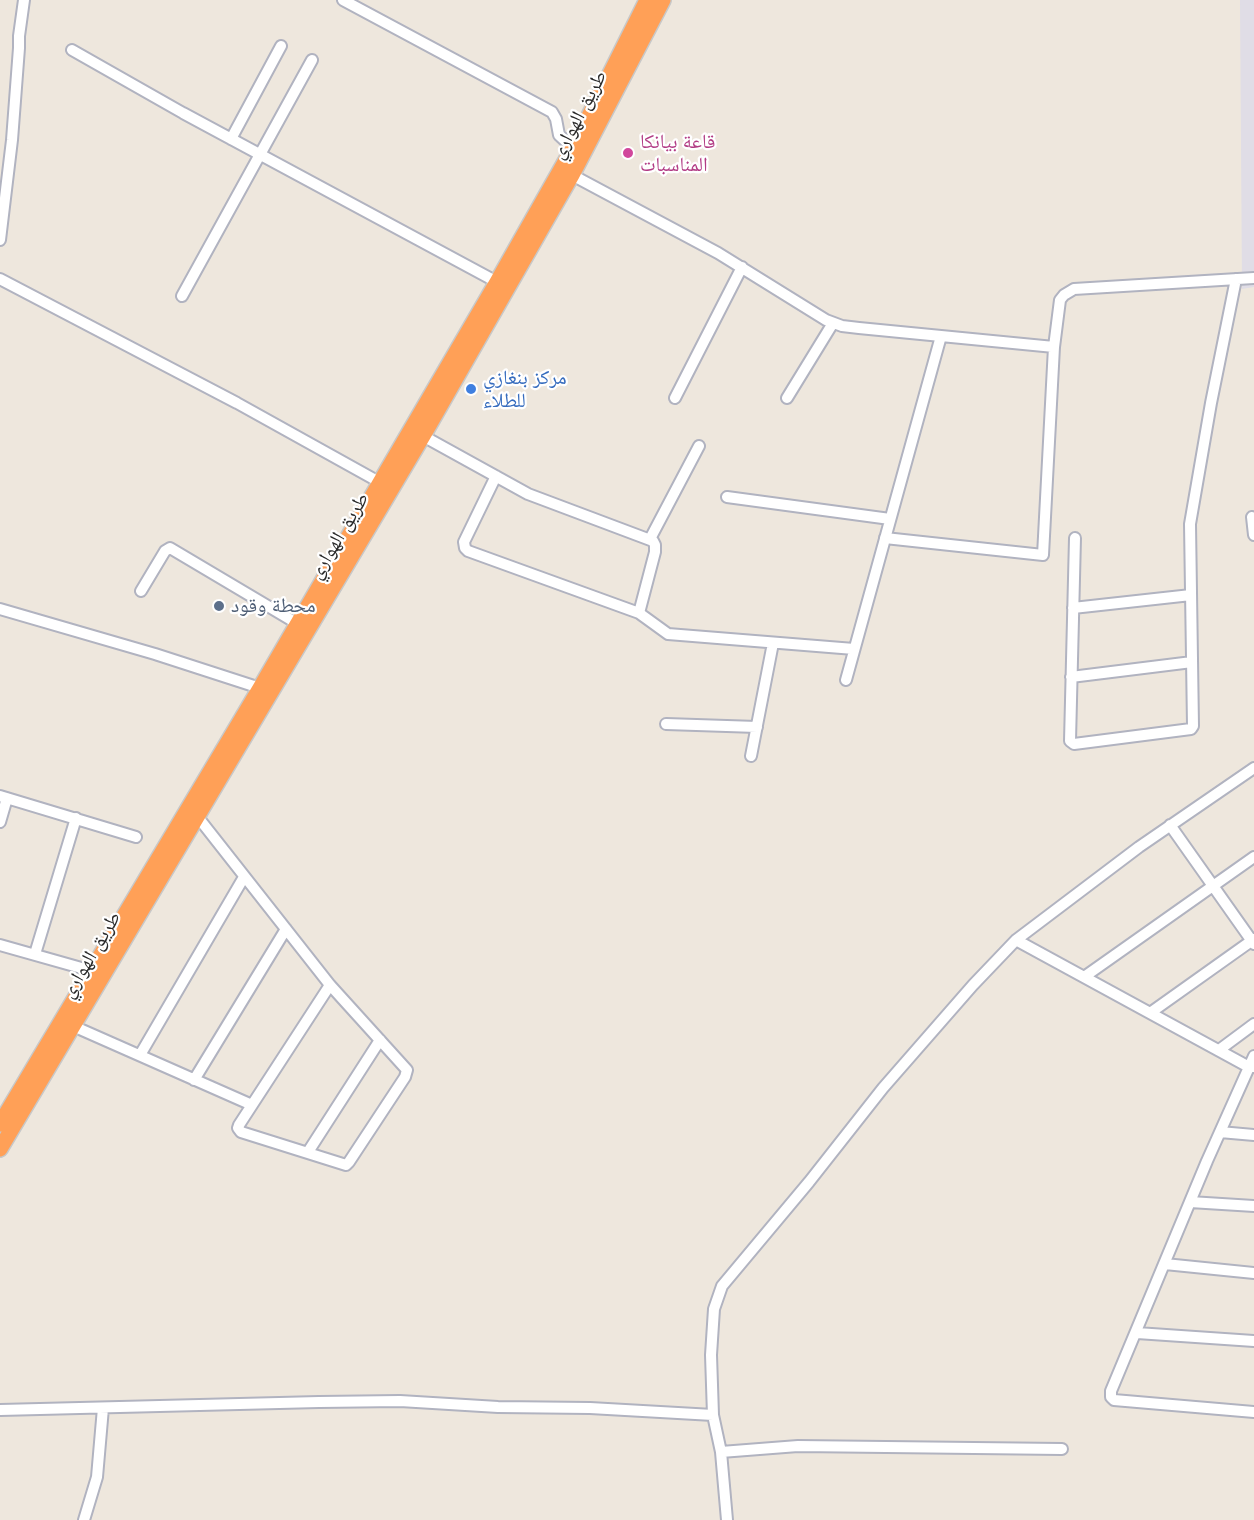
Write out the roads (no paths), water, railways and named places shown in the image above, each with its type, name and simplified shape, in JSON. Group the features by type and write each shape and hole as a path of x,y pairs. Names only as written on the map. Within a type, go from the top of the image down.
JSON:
{"highway":[{"name":"طريق الهواري","path":"7,1120 73,1026 423,436 572,175 647,0"},
{"name":"طريق الهواري","path":"0,1149 7,1120 92,970 381,483 573,148 596,115 663,0"}],"street":[{"path":"0,240 12,140 19,36 24,0"},
{"path":"343,0 552,112 556,118 561,138 573,148"},
{"path":"231,139 281,46"},
{"path":"72,50 231,139 497,282"},
{"path":"182,296 312,60"},
{"path":"572,175 742,267 833,323 859,328 1054,347"},
{"path":"675,398 742,267"},
{"path":"885,538 1043,555 1054,347 1060,300 1074,289 1254,278"},
{"path":"0,279 237,403 381,483"},
{"path":"1075,538 1069,740 1074,744 1191,729 1193,726 1190,524 1236,279"},
{"path":"787,398 833,323"},
{"path":"846,680 941,336"},
{"path":"423,436 528,494 650,539 655,545 655,552 639,614"},
{"path":"650,539 699,446"},
{"path":"496,476 464,542 468,551 639,614 672,635 854,649"},
{"path":"727,497 890,519"},
{"path":"1252,517 1254,535"},
{"path":"141,591 165,551 170,548 298,624"},
{"path":"1073,608 1191,594"},
{"path":"0,609 155,654 260,688"},
{"path":"752,756 773,643"},
{"path":"1071,677 1192,662"},
{"path":"666,724 757,727"},
{"path":"727,1520 721,1452 713,1414 711,1355 714,1309 722,1286 809,1182 883,1088 973,985 1016,940 1170,825 1254,768"},
{"path":"0,822 4,797 136,837"},
{"path":"197,816 330,985 405,1067 407,1073 405,1077 348,1164 344,1165 239,1130 239,1125 330,985"},
{"path":"35,954 76,818"},
{"path":"1150,1013 1253,941 1170,825"},
{"path":"1084,977 1254,857"},
{"path":"140,1055 244,877"},
{"path":"194,1080 286,929"},
{"path":"1016,940 1219,1050 1252,1063 1190,1202 1111,1391 1111,1397 1114,1400 1254,1412"},
{"path":"0,945 92,970"},
{"path":"1219,1050 1254,1024"},
{"path":"73,1026 252,1105"},
{"path":"308,1152 380,1040"},
{"path":"1220,1132 1254,1135"},
{"path":"1190,1202 1254,1206"},
{"path":"1165,1264 1254,1273"},
{"path":"1137,1333 1254,1341"},
{"path":"0,1410 400,1401 498,1407 590,1408 713,1414"},
{"path":"84,1520 97,1478 104,1408"},
{"path":"721,1452 798,1446 1062,1449"}],"place":[{"name":"قاعة بيانكا المناسبات","path":"628,153"},
{"name":"مركز بنغازي للطلاء","path":"471,389"},
{"name":"محطة وقود","path":"219,606"}]}
